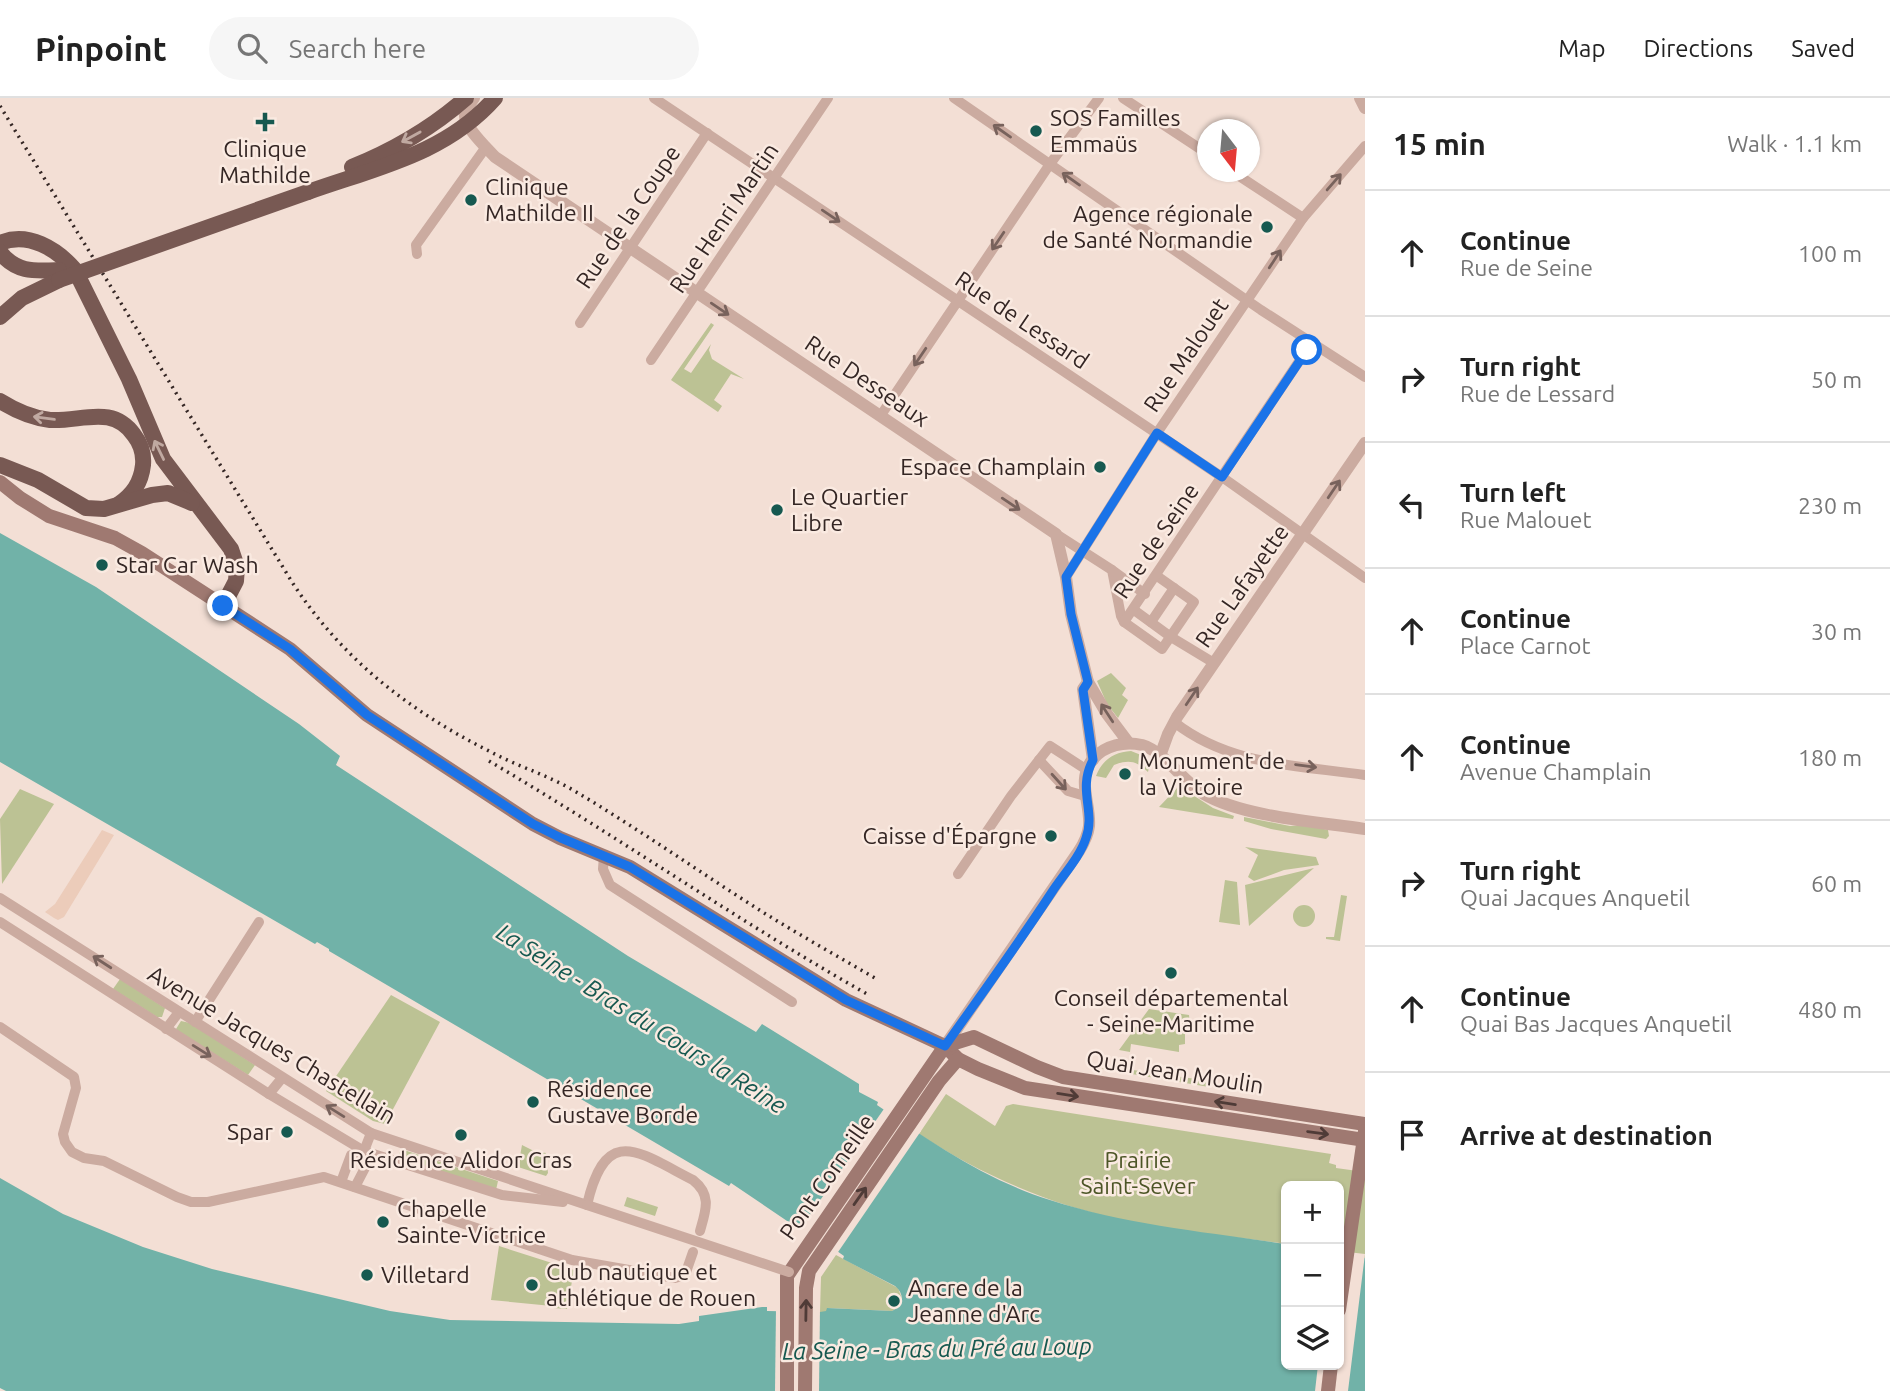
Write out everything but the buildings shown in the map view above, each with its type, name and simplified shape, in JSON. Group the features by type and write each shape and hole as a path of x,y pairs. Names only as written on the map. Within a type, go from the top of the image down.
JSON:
{"main road":[{"path":"304,188 416,135 445,117 466,98"},
{"path":"0,302 26,284 54,273 304,188 429,150 468,125 495,98"},
{"path":"54,273 23,270 10,263 1,250 21,240 47,246 65,258 75,270 129,379 163,459 235,558 236,582 223,606"},
{"path":"0,317 54,273"},
{"path":"0,401 21,413 47,420 102,415 124,424 141,446 143,467 142,476 134,492 119,504"},
{"path":"0,465 38,480 86,508 104,509 168,493 198,506"},
{"path":"0,482 49,516 115,538 142,553 290,649 378,723 533,824 630,867 831,991 945,1046 958,1059"},
{"name":"Quai Jean Moulin","path":"945,1046 974,1037 1037,1067 1070,1079 1365,1124"},
{"name":"Pont Corneille","path":"787,1391 786,1281 789,1272 945,1046"},
{"name":"Quai Jean Moulin","path":"958,1059 1025,1088 1289,1129 1364,1137"},
{"name":"Pont Corneille","path":"805,1391 806,1278 818,1255 958,1059"},
{"path":"1025,1088 1037,1067"},
{"path":"1289,1129 1290,1113"},
{"path":"1339,1307 1364,1137"},
{"path":"1328,1391 1330,1370"}],"street":[{"path":"468,125 466,111 474,98"},
{"name":"Rue de Lessard","path":"654,98 1157,433 1365,579"},
{"name":"Rue Henri Martin","path":"651,360 828,98"},
{"path":"954,98 1248,301 1365,377"},
{"path":"881,415 1050,164 1099,98"},
{"path":"1123,98 1197,147"},
{"path":"1360,98 1365,108"},
{"name":"Rue Desseaux","path":"468,125 495,157 1082,549 1145,594"},
{"name":"Rue de la Coupe","path":"580,323 707,133"},
{"name":"Rue Malouet","path":"1066,577 1157,433 1303,218 1365,146"},
{"path":"416,254 416,244 486,147"},
{"path":"1248,182 1303,218"},
{"name":"Rue de Seine","path":"1124,622 1312,342"},
{"name":"Rue Lafayette","path":"1160,756 1174,722 1365,443"},
{"path":"1056,534 1071,614 1088,682 1128,742"},
{"path":"1112,570 1124,622 1162,649 1194,603 1157,576"},
{"path":"1151,622 1174,588"},
{"path":"1134,610 1214,663"},
{"path":"945,1046 1086,839 1089,825 1086,802 1090,765 1083,690 1088,682"},
{"path":"1174,722 1193,736 1240,757 1365,775"},
{"path":"1090,765 1110,747 1128,742 1145,746 1204,794 1231,806 1365,829"},
{"path":"958,874 1011,796 1050,746 1090,765"},
{"path":"1039,760 1068,791 1086,802"},
{"path":"604,856 603,869 610,885 792,1002"},
{"name":"Avenue Jacques Chastellain","path":"0,898 371,1133 806,1278"},
{"name":"Avenue Jacques Chastellain","path":"0,922 269,1094 364,1151 502,1195 584,1205"},
{"path":"195,1022 259,922"},
{"path":"166,1029 178,1012"},
{"path":"0,1027 74,1077 76,1088 63,1134 72,1152 84,1158 104,1161 191,1202 208,1202 324,1177 572,1260 675,1279 685,1275 694,1252"},
{"path":"269,1094 282,1078"},
{"path":"355,1187 368,1164 364,1151 371,1133"},
{"path":"341,1182 351,1155 364,1151"},
{"path":"584,1205 602,1163 616,1153 634,1151 700,1186 707,1203 700,1231"}],"green space":[{"path":"711,323 714,325 684,369 691,373 711,344 709,350 712,359 744,379 731,374 714,400 722,406 718,412 671,380"},
{"path":"1111,673 1126,688 1122,695 1128,700 1118,718 1107,704 1097,681"},
{"path":"1131,751 1151,759 1148,772 1136,763 1124,762 1114,765 1106,778 1096,776 1109,758"},
{"path":"1179,786 1213,808 1234,816 1233,819 1159,807"},
{"path":"20,789 54,804 2,884 0,819"},
{"path":"1244,817 1290,826 1307,825 1328,830 1329,836 1326,839 1271,829 1244,821"},
{"path":"1245,847 1316,857 1319,865 1284,870 1254,881 1248,877 1258,855"},
{"path":"1314,868 1249,926 1245,885"},
{"path":"1225,880 1237,882 1240,925 1219,922"},
{"path":"1341,895 1347,896 1340,941 1326,939 1334,937"},
{"path":"1304,905 1314,912 1315,916 1308,926 1304,927 1294,920 1293,916 1300,906"},
{"path":"120,979 165,1008 162,1017 157,1017 113,989"},
{"path":"391,995 440,1022 385,1124 373,1121 326,1091"},
{"path":"1149,1009 1189,1015 1190,1026 1185,1027 1185,1044 1179,1045 1179,1052 1131,1044 1130,1052 1119,1050"},
{"path":"181,1021 190,1023 255,1065 248,1075 178,1031 176,1029"},
{"path":"1105,1066 1210,1081 1209,1087 1102,1069"},
{"name":"Prairie Saint-Sever","path":"946,1094 995,1126 1006,1106 1013,1104 1331,1154 1329,1163 1336,1165 1336,1168 1365,1172 1365,1258 1344,1256 1344,1181 1281,1181 1281,1243 1141,1224 1068,1206 991,1175 919,1134"},
{"path":"522,1145 546,1153 546,1176 518,1167"},
{"path":"401,1149 498,1181 496,1190 398,1157"},
{"path":"627,1197 658,1207 655,1216 624,1206"},
{"name":"Club nautique et athlétique de Rouen","path":"499,1246 574,1270 567,1309 491,1300"},
{"path":"836,1255 898,1288 902,1299 898,1308 892,1311 828,1308 827,1312 820,1312 821,1277"}],"shaded area":[{"path":"102,830 114,835 64,917 58,920 54,918 45,912 55,904"}],"water":[{"path":"0,533 96,587 299,724 340,756 336,765 628,956 756,1032 762,1024 859,1084 859,1092 878,1102 877,1105 981,1171 1026,1192 1108,1216 1281,1243 1281,1370 1344,1370 1344,1256 1365,1258 1365,1391 6,1391 0,1388 0,1178 63,1214 143,1247 212,1269 390,1311 450,1320 679,1324 699,1321 699,1316 762,1307 767,1307 767,1311 820,1312 826,1311 827,1308 892,1311 902,1300 895,1286 843,1259 844,1256 796,1222 793,1225 731,1183 729,1186 317,942 315,944 0,762"}],"pier":[{"path":"886,1106 921,1131 836,1255 800,1229"},
{"path":"1344,1252 1365,1254 1348,1391 1315,1391 1317,1370 1344,1370"},
{"path":"776,1308 820,1308 819,1391 775,1391"}],"railway":[{"path":"0,106 292,582 312,610 355,659 432,719 501,757 573,790 761,911 875,978"},
{"path":"489,761 867,994"}],"place":[{"name":"Clinique Mathilde","path":"265,122"},
{"name":"SOS Familles Emmaüs","path":"1036,131"},
{"name":"Clinique Mathilde II","path":"471,200"},
{"name":"Agence régionale de Santé Normandie","path":"1267,227"},
{"name":"Espace Champlain","path":"1100,467"},
{"name":"Le Quartier Libre","path":"777,510"},
{"name":"Star Car Wash","path":"102,565"},
{"name":"Monument de la Victoire","path":"1125,774"},
{"name":"Caisse d'Épargne","path":"1051,836"},
{"name":"Conseil départemental - Seine-Maritime","path":"1171,973"},
{"name":"Résidence Gustave Borde","path":"533,1102"},
{"name":"Spar","path":"287,1132"},
{"name":"Résidence Alidor Cras","path":"461,1135"},
{"name":"Chapelle Sainte-Victrice","path":"383,1222"},
{"name":"Villetard","path":"367,1275"},
{"name":"Club nautique et athlétique de Rouen","path":"532,1285"},
{"name":"Ancre de la Jeanne d'Arc","path":"894,1301"}],"route":[{"path":"223,606 290,649 367,715 533,824 630,867 846,1000 945,1046 1086,839 1089,825 1085,782 1087,770 1093,760 1083,690 1088,682 1071,614 1066,577 1157,433 1222,477 1307,350"}],"water label":[{"name":"La Seine - Bras du Cours la Reine","path":"641,1019"},
{"name":"La Seine - Bras du Pré au Loup","path":"937,1349"}]}
